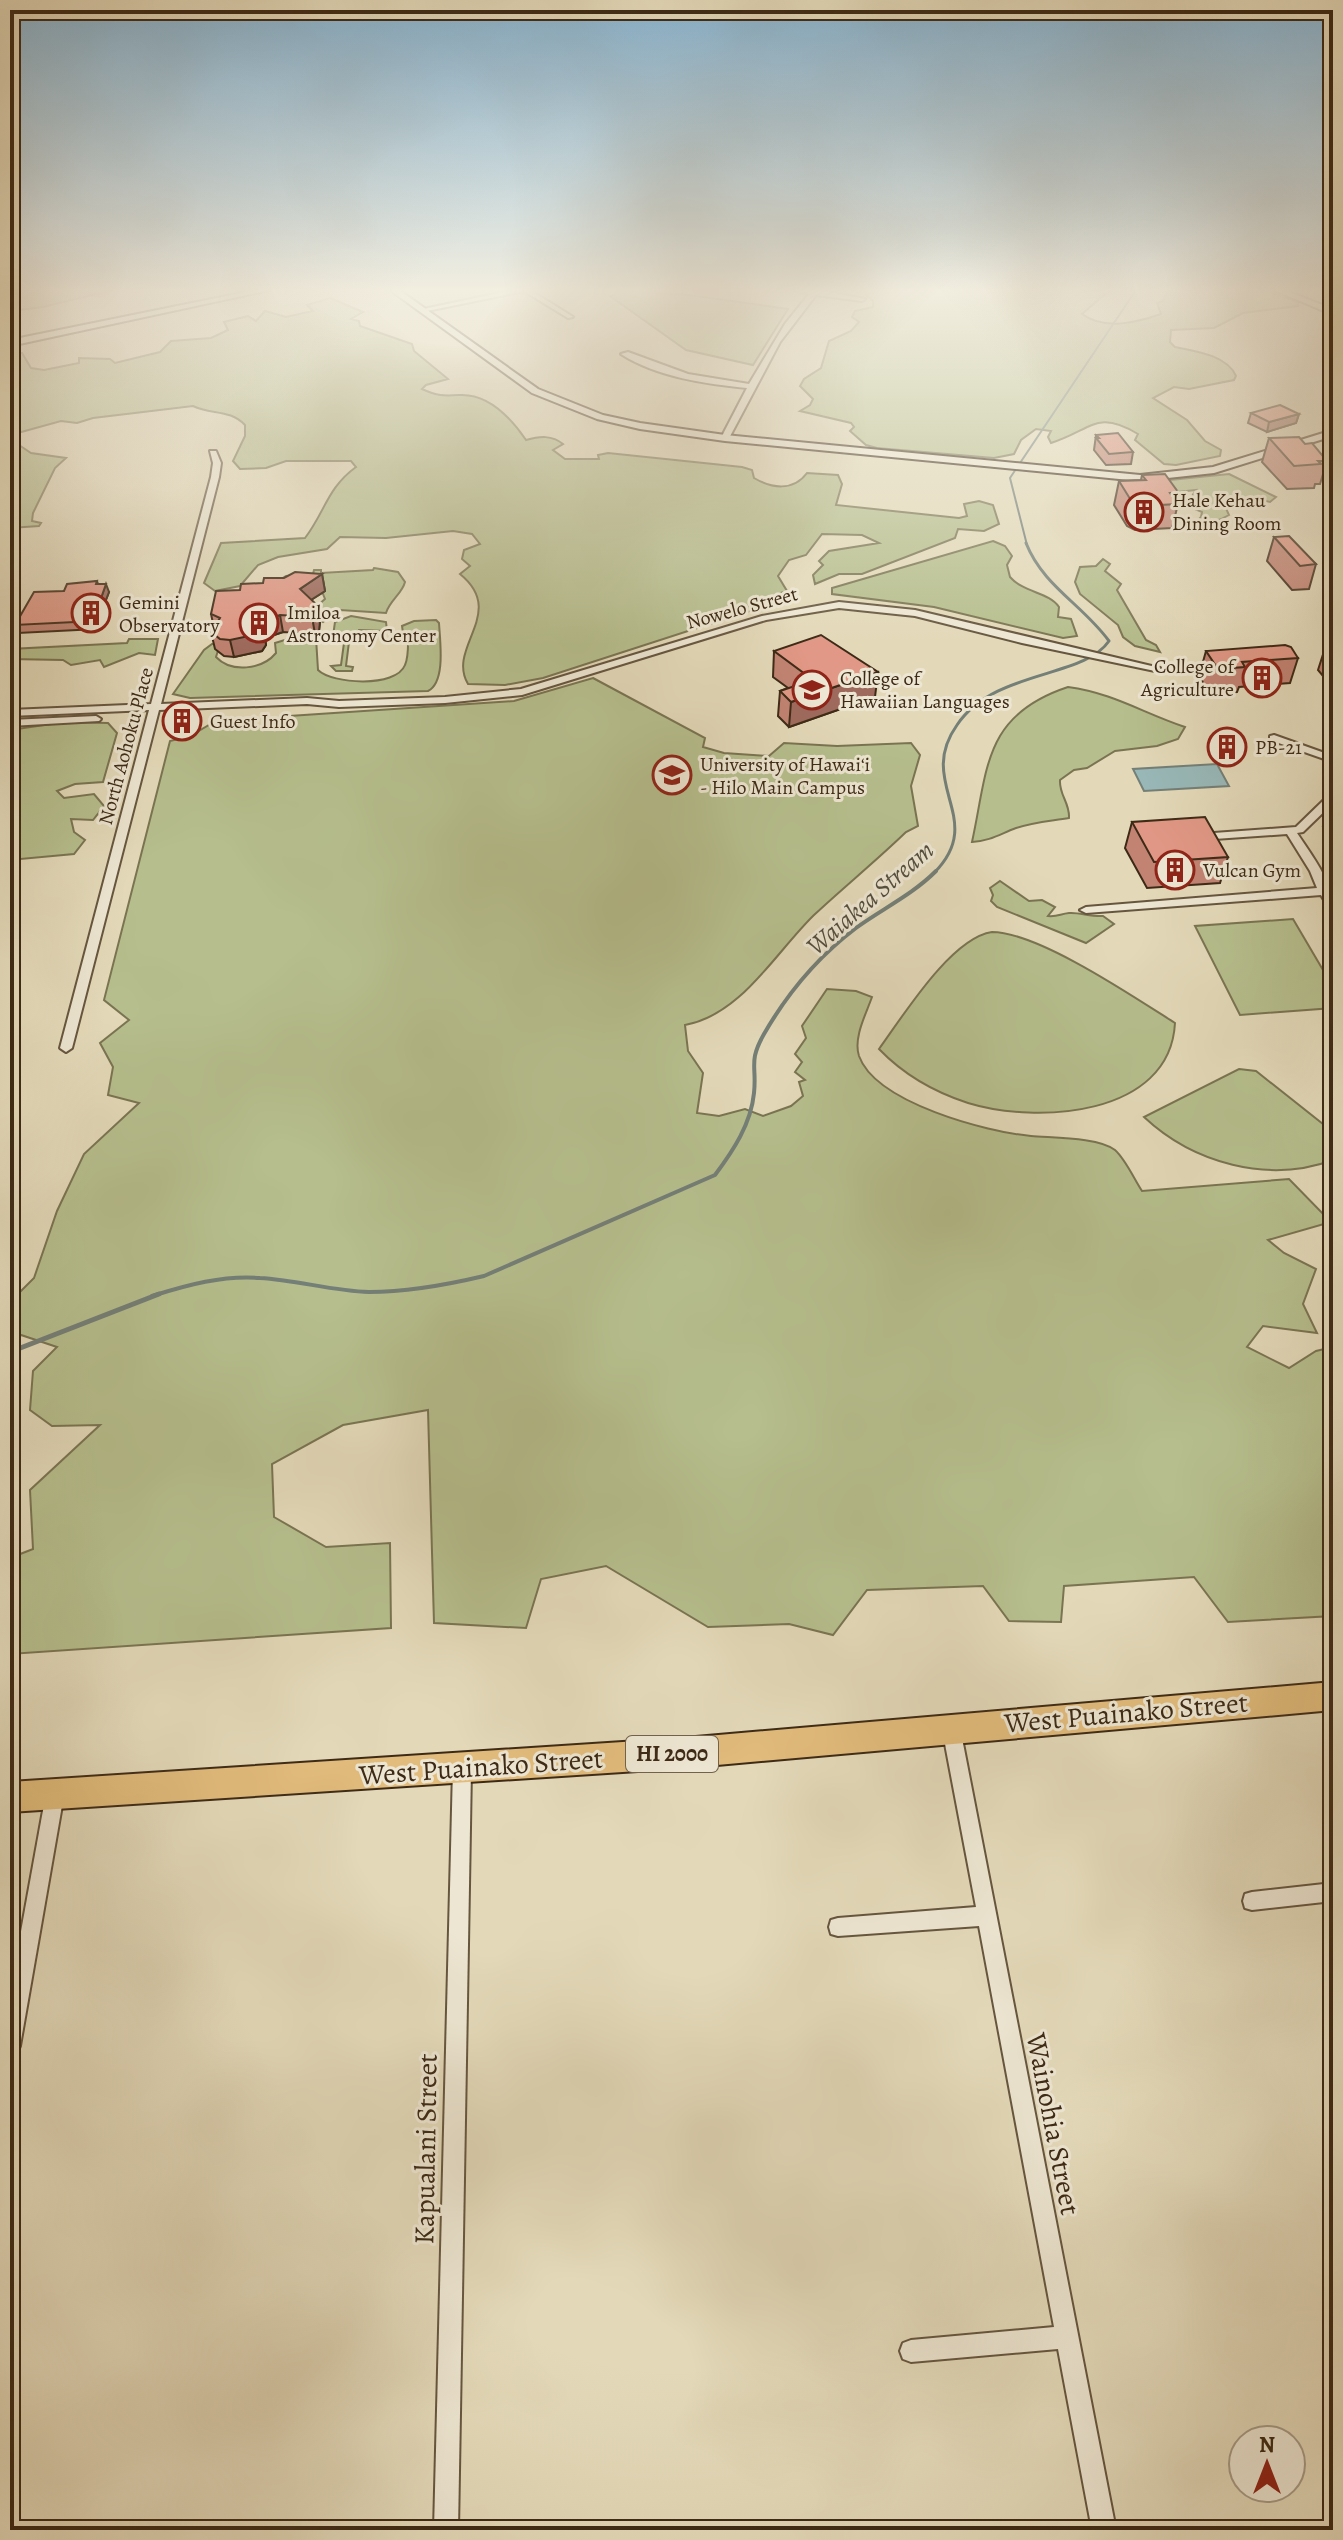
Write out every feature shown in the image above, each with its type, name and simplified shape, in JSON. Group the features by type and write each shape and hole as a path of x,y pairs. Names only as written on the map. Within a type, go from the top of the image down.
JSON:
{"highway":[{"name":"West Puainako Street","path":"10,1797 684,1753 1333,1696"}],"street":[{"path":"577,409 640,426 725,438 1116,477 1189,475 1228,467 1333,433"},
{"path":"725,438 740,409"},
{"name":"North Aohoku Place","path":"66,1048 215,477 217,463 213,453"},
{"name":"Nowelo Street","path":"10,713 304,710 339,704 445,700 522,692 765,618 820,607 858,606 915,613 1155,668"},
{"name":"Nowelo Street","path":"10,723 152,712"},
{"path":"1274,738 1333,759"},
{"path":"1179,839 1299,830 1333,797"},
{"path":"1290,831 1316,871 1333,906"},
{"path":"1086,910 1324,891"},
{"name":"Wainohia Street","path":"951,1728 984,1916 1104,2530"},
{"name":"Kapualani Street","path":"446,2530 462,1769"},
{"path":"10,2046 55,1793"},
{"path":"1252,1901 1333,1892"},
{"path":"838,1927 984,1916"},
{"path":"911,2351 1065,2337"}],"green space":[{"path":"10,409 172,409 93,418 77,423 61,421 14,434 16,443 31,453 66,458 55,468 33,513 32,521 41,523 39,526 10,528"},
{"path":"200,409 499,409 526,440 546,437 563,444 553,450 565,459 599,459 598,455 608,453 742,467 752,470 754,478 775,486 789,486 807,473 838,475 842,484 836,505 959,518 967,516 964,504 979,501 993,505 999,524 984,531 958,529 955,538 862,574 839,574 815,584 813,575 823,565 819,561 829,551 879,543 862,535 822,534 806,555 789,560 778,576 787,591 758,600 756,609 543,678 505,685 468,684 463,670 464,657 478,616 478,602 473,588 460,574 470,566 462,559 464,550 480,544 472,534 453,531 386,538 340,537 327,549 278,557 258,565 240,586 215,591 204,583 221,543 305,538 332,492 356,467 351,461 286,461 266,468 240,469 233,461 245,436 245,425 227,414"},
{"path":"804,409 1169,409 1187,420 1205,441 1221,450 1220,456 1176,465 1164,464 1135,440 1138,434 1103,422 1051,443 1048,437 1051,431 1036,429 1021,440 1014,454 994,458 877,448 866,445 850,431 854,427 851,423 800,411"},
{"path":"1229,474 1276,497 1270,502 1253,498 1224,504 1229,515 1220,520 1194,524 1202,512 1195,509 1197,506 1192,496 1196,490 1177,492 1168,483 1170,480"},
{"path":"993,541 1005,546 1012,556 1007,565 1010,577 1055,602 1059,607 1058,617 1071,619 1077,636 1063,638 934,607 832,594 832,588"},
{"path":"1103,559 1110,564 1105,571 1121,584 1117,590 1146,640 1156,645 1160,652 1135,646 1123,637 1118,625 1080,594 1075,582 1080,567 1096,566"},
{"path":"374,568 398,572 405,582 386,613 340,610 323,622 309,613 325,599 321,589 283,578 313,574 314,570 321,570 321,573"},
{"path":"351,616 386,622 387,631 359,630 350,634 346,666 353,667 352,671 336,671 331,666 341,665 344,643 332,643 335,622"},
{"path":"436,620 439,623 440,670 434,686 428,691 190,698 173,694 204,650 212,644 220,644 216,657 222,662 246,667 270,659 276,653 275,643 316,638 318,670 325,675 349,681 390,677 399,672 406,661 408,633 403,633 402,626 414,621"},
{"path":"129,639 158,639 155,655 139,653 104,667 100,660 71,665 63,660 10,659 10,649 127,643"},
{"path":"593,678 705,738 703,747 724,753 769,756 784,743 837,746 911,743 920,755 911,786 918,826 906,832 814,915 740,996 705,1019 685,1025 688,1051 703,1073 697,1113 719,1116 745,1109 763,1116 791,1106 803,1096 799,1082 805,1080 795,1072 802,1062 795,1054 806,1038 802,1026 827,989 856,991 872,997 859,1034 859,1056 869,1073 909,1101 988,1128 1031,1136 1087,1140 1108,1146 1123,1159 1142,1191 1289,1179 1331,1222 1268,1240 1284,1253 1316,1269 1303,1304 1317,1333 1263,1326 1247,1347 1289,1368 1316,1351 1333,1347 1333,1616 1228,1622 1194,1577 1064,1586 1061,1622 1009,1621 983,1586 867,1590 833,1635 789,1624 708,1627 606,1566 541,1579 526,1628 434,1623 428,1410 343,1425 272,1464 274,1517 326,1547 390,1543 391,1628 10,1654 10,1558 33,1549 30,1490 100,1425 52,1426 30,1410 33,1371 57,1347 21,1335 10,1347 10,1302 34,1278 57,1211 84,1154 139,1103 108,1095 113,1067 100,1043 129,1020 104,1000 170,741 190,736 214,722 260,728 289,716 514,701"},
{"path":"1068,687 1114,699 1185,727 1178,739 1157,746 1115,751 1060,780 1069,818 1029,824 990,839 972,842 987,768 1004,729 1019,713 1040,699"},
{"path":"65,722 108,723 117,733 103,782 75,784 57,791 64,798 94,794 104,806 93,820 71,819 74,832 85,840 74,854 10,860 10,730"},
{"path":"1000,881 1029,901 1042,900 1055,907 1048,916 1073,913 1103,916 1114,924 1086,943 997,907 991,901 993,895 990,888"},
{"path":"1293,919 1333,987 1333,1008 1240,1015 1195,926"},
{"path":"992,932 1011,935 1059,954 1175,1023 1167,1054 1150,1078 1125,1095 1095,1106 1062,1112 1028,1113 955,1099 920,1082 879,1049 914,999 945,963 976,937"},
{"path":"1239,1069 1256,1071 1333,1132 1333,1160 1283,1170 1232,1165 1185,1146 1144,1117"}],"water":[{"path":"1217,764 1229,786 1144,791 1133,769"}],"building":[{"path":"1267,409 1287,409 1299,414 1269,422 1251,413"},
{"path":"1118,433 1133,452 1109,454 1096,438 1099,438 1096,435"},
{"path":"1299,437 1305,444 1312,443 1327,461 1294,466 1269,438"},
{"path":"1165,474 1178,492 1170,493 1178,504 1140,506 1132,502 1119,481 1146,480 1142,475"},
{"path":"1289,536 1316,564 1300,566 1274,537"},
{"path":"295,572 322,574 300,589 318,606 312,617 280,615 262,621 263,628 258,634 230,640 220,639 211,632 220,618 211,614 216,591 240,590 241,584 263,583 264,578 284,578"},
{"path":"97,581 96,584 106,584 95,621 15,625 34,592 64,591 67,584"},
{"path":"821,635 878,672 791,702 780,691 813,680 774,651"},
{"path":"1291,647 1298,658 1242,662 1245,667 1218,669 1206,651"},
{"path":"1205,817 1228,857 1154,862 1132,822"}],"waterway":[{"name":"Waiakea Stream","path":"1027,545 1010,478 1057,409"},
{"name":"Waiakea Stream","path":"935,872 949,854 954,835 954,818 943,765 946,746 957,725 973,707 993,694 1080,662 1097,653 1109,641 1042,571 1026,543"},
{"name":"Waiakea Stream","path":"158,1294 219,1279 246,1277 369,1292 413,1289 470,1279 484,1276 715,1175 745,1126 754,1093 756,1051 783,1004 805,976 842,939 935,872"},
{"name":"Waiakea Stream","path":"10,1352 158,1294"},
{"name":"Waiakea Stream","path":"152,1296 158,1294"}],"place":[{"name":"Hale Kehau Dining Room","path":"1144,512"},
{"name":"Gemini Observatory","path":"91,613"},
{"name":"Imiloa Astronomy Center","path":"259,623"},
{"name":"College of Agriculture","path":"1262,678"},
{"name":"College of Hawaiian Languages","path":"812,690"},
{"name":"Guest Info","path":"182,721"},
{"name":"PB-21","path":"1227,747"},
{"name":"University of Hawaiʻi - Hilo Main Campus","path":"672,775"},
{"name":"Vulcan Gym","path":"1175,870"}]}
